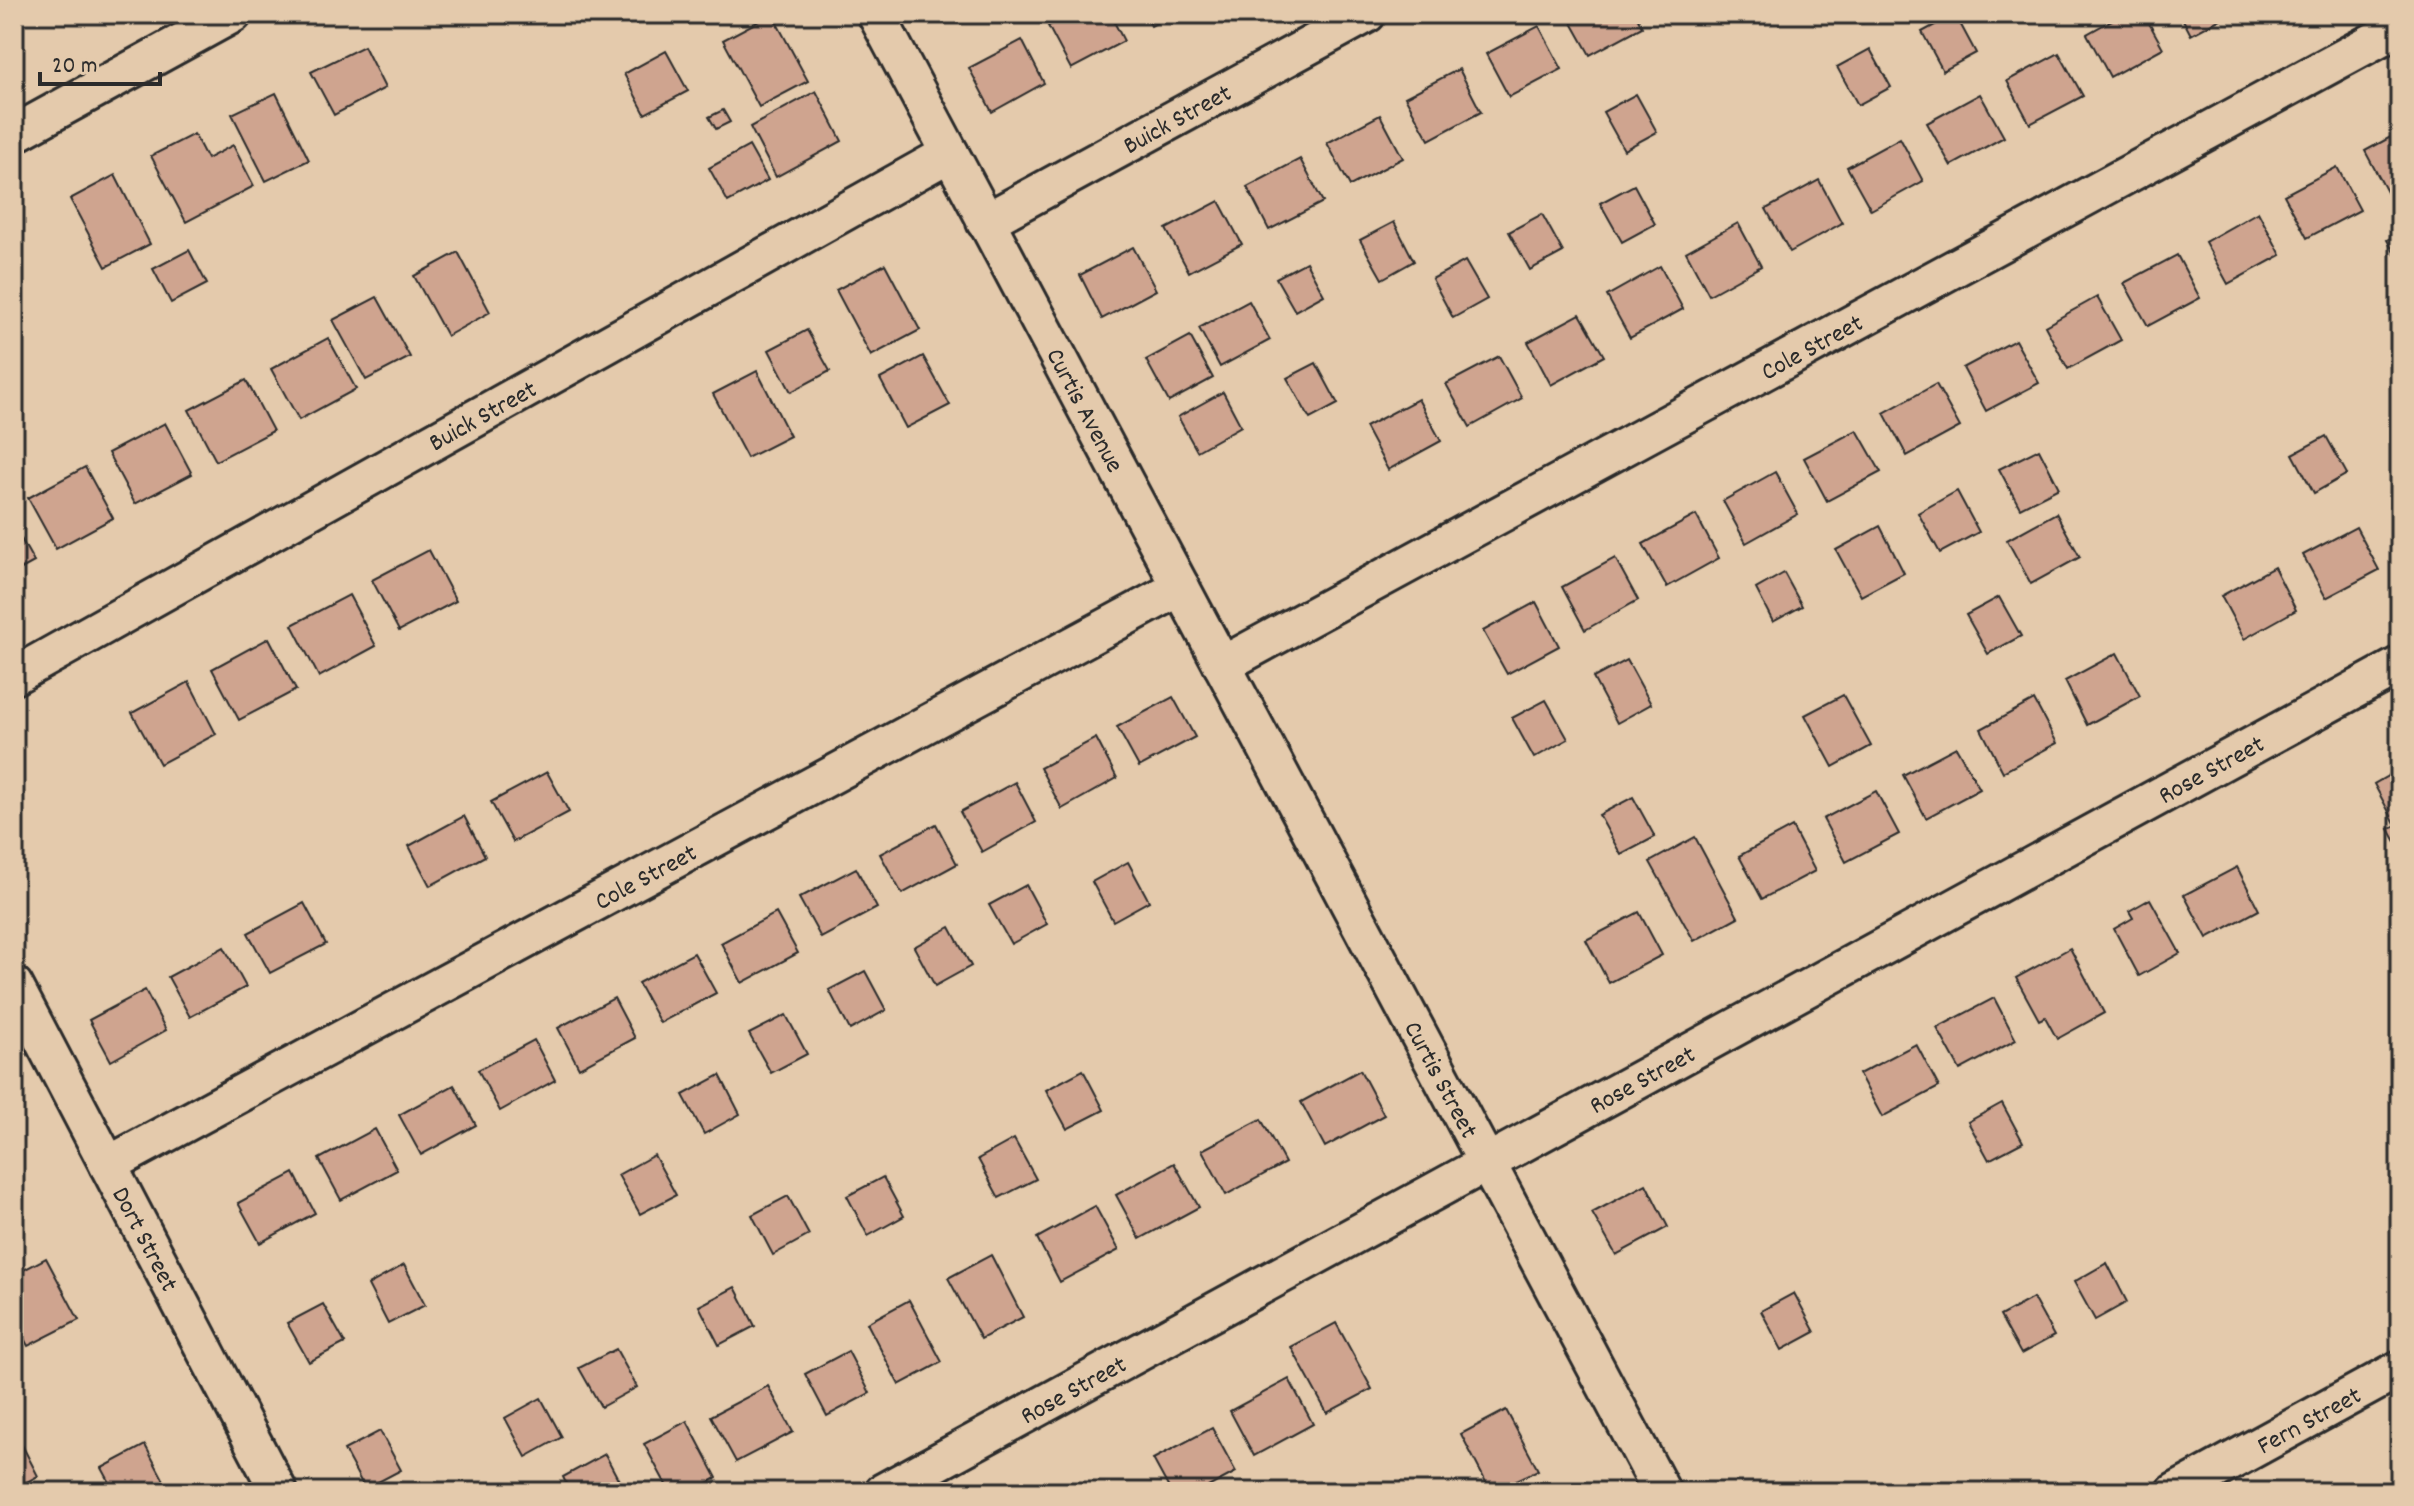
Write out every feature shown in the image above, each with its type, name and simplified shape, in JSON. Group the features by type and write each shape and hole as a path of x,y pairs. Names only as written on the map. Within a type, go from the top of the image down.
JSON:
{"street":[{"path":"14,134 233,14"},
{"path":"876,14 950,153"},
{"name":"Buick Street","path":"985,222 1367,14"},
{"name":"Cole Street","path":"1222,665 2400,27"},
{"name":"Curtis Avenue","path":"950,153 1222,665"},
{"name":"Buick Street","path":"14,676 950,153"},
{"name":"Cole Street","path":"108,1165 1181,587"},
{"name":"Curtis Street","path":"1222,665 1662,1492"},
{"name":"Rose Street","path":"883,1492 2400,665"},
{"name":"Dort Street","path":"14,985 279,1492"},
{"name":"Fern Street","path":"2175,1492 2400,1369"}],"building":[{"path":"772,14 808,81 759,107 723,40"},
{"path":"1071,14 1110,14 1124,41 1071,69 1048,26"},
{"path":"1145,14 1174,14 1151,26"},
{"path":"1567,14 1636,14 1642,27 1590,55"},
{"path":"1858,14 1879,14 1863,23"},
{"path":"1955,14 1976,53 1943,71 1922,32"},
{"path":"2123,14 2144,14 2163,48 2110,77 2087,34"},
{"path":"2180,14 2230,14 2191,35"},
{"path":"1539,26 1562,69 1509,97 1486,54"},
{"path":"1022,40 1044,83 992,112 969,68"},
{"path":"364,46 385,88 334,115 311,72"},
{"path":"1870,49 1891,87 1858,105 1837,67"},
{"path":"666,51 688,91 645,114 624,74"},
{"path":"2059,53 2083,96 2030,124 2007,81"},
{"path":"1459,69 1481,112 1429,140 1405,97"},
{"path":"816,91 842,141 776,177 750,127"},
{"path":"276,93 309,160 266,181 232,114"},
{"path":"1636,94 1657,132 1624,150 1603,112"},
{"path":"1980,94 2004,137 1951,166 1927,123"},
{"path":"723,110 730,122 716,129 709,117"},
{"path":"1380,115 1403,158 1350,186 1327,143"},
{"path":"2400,132 2400,188 2388,194 2365,151"},
{"path":"194,134 207,159 233,145 254,186 186,222 151,156"},
{"path":"1900,138 1923,181 1871,210 1847,167"},
{"path":"749,146 768,180 728,202 709,168"},
{"path":"1300,159 1323,202 1269,230 1247,187"},
{"path":"2337,167 2360,210 2307,238 2284,195"},
{"path":"115,175 150,244 106,267 70,199"},
{"path":"1819,180 1842,223 1790,252 1766,209"},
{"path":"1634,185 1655,224 1622,242 1600,203"},
{"path":"1219,201 1242,244 1189,272 1166,229"},
{"path":"2258,212 2281,255 2228,284 2205,242"},
{"path":"1542,214 1563,252 1530,270 1509,232"},
{"path":"1394,222 1414,261 1382,279 1360,240"},
{"path":"1738,223 1761,266 1709,295 1686,252"},
{"path":"2400,233 2400,263 2387,240"},
{"path":"1133,247 1156,290 1102,319 1080,275"},
{"path":"189,250 207,284 171,303 153,269"},
{"path":"458,252 490,312 447,336 414,276"},
{"path":"2177,255 2200,298 2148,326 2124,283"},
{"path":"1465,261 1487,299 1453,318 1432,279"},
{"path":"1306,262 1324,295 1295,311 1276,278"},
{"path":"885,264 920,330 871,356 836,290"},
{"path":"1660,266 1683,309 1630,338 1607,296"},
{"path":"377,297 410,357 366,380 333,320"},
{"path":"2097,297 2121,340 2068,369 2045,326"},
{"path":"1249,301 1270,340 1220,367 1199,328"},
{"path":"1580,314 1604,356 1551,385 1528,342"},
{"path":"807,330 830,371 791,392 769,350"},
{"path":"1190,336 1213,378 1169,402 1146,360"},
{"path":"328,338 356,389 299,420 271,369"},
{"path":"2015,340 2039,383 1986,411 1963,368"},
{"path":"923,356 950,405 906,428 880,379"},
{"path":"1499,356 1522,398 1470,427 1446,384"},
{"path":"1316,363 1338,404 1310,419 1287,378"},
{"path":"757,371 790,436 747,458 713,394"},
{"path":"246,380 273,431 216,461 189,410"},
{"path":"1936,384 1960,427 1907,456 1884,413"},
{"path":"1223,392 1241,426 1197,451 1178,417"},
{"path":"1418,399 1441,441 1388,470 1365,427"},
{"path":"165,423 192,474 135,504 108,453"},
{"path":"1857,430 1881,472 1827,501 1804,458"},
{"path":"2326,436 2347,474 2314,493 2293,454"},
{"path":"2039,449 2059,488 2020,508 1999,469"},
{"path":"85,467 113,518 56,549 28,498"},
{"path":"1775,472 1798,514 1746,543 1723,501"},
{"path":"1957,491 1979,532 1940,553 1918,513"},
{"path":"2056,513 2080,557 2031,584 2007,540"},
{"path":"1696,515 1719,558 1667,587 1643,544"},
{"path":"14,526 34,562 14,573"},
{"path":"1880,526 1904,573 1861,596 1836,550"},
{"path":"2356,527 2379,570 2326,598 2303,555"},
{"path":"429,550 456,601 399,631 372,580"},
{"path":"1615,558 1638,600 1585,630 1562,587"},
{"path":"2274,567 2296,610 2244,639 2221,596"},
{"path":"1784,573 1802,606 1773,622 1756,589"},
{"path":"349,595 376,646 319,677 292,625"},
{"path":"1999,597 2021,636 1988,654 1966,615"},
{"path":"1536,602 1559,646 1507,674 1483,631"},
{"path":"269,638 296,690 239,720 212,669"},
{"path":"2117,653 2140,696 2087,725 2065,681"},
{"path":"1627,660 1651,704 1617,723 1593,678"},
{"path":"189,682 216,734 160,764 132,713"},
{"path":"1843,695 1871,746 1833,767 1805,715"},
{"path":"1173,697 1195,737 1139,767 1117,727"},
{"path":"1546,700 1568,739 1534,758 1512,718"},
{"path":"2034,700 2057,743 2003,772 1981,729"},
{"path":"1096,738 1117,778 1062,809 1040,768"},
{"path":"1956,747 1980,789 1926,818 1903,775"},
{"path":"2400,769 2400,849 2389,829 2396,825 2374,784"},
{"path":"547,772 569,812 513,842 491,802"},
{"path":"1015,782 1036,822 982,852 960,812"},
{"path":"1876,791 1899,834 1846,862 1823,819"},
{"path":"1633,797 1655,837 1621,855 1599,815"},
{"path":"464,816 485,856 430,886 409,846"},
{"path":"936,824 957,864 902,894 880,854"},
{"path":"1792,827 1815,871 1762,899 1739,856"},
{"path":"1695,837 1738,917 1694,941 1650,862"},
{"path":"1128,862 1149,901 1113,921 1092,882"},
{"path":"2237,867 2259,910 2207,938 2184,895"},
{"path":"856,868 877,908 821,938 799,898"},
{"path":"1026,885 1047,924 1011,944 989,905"},
{"path":"2150,899 2180,953 2139,976 2114,929 2133,918 2129,911"},
{"path":"304,903 326,944 270,973 248,933"},
{"path":"1639,912 1662,955 1609,983 1586,940"},
{"path":"776,913 798,953 742,983 721,943"},
{"path":"950,927 971,966 935,986 914,947"},
{"path":"224,947 246,987 190,1017 168,977"},
{"path":"2070,948 2104,1013 2057,1039 2045,1017 2039,1020 2016,978"},
{"path":"694,953 716,993 660,1023 638,983"},
{"path":"865,971 886,1010 850,1030 829,990"},
{"path":"145,990 166,1030 111,1061 89,1020"},
{"path":"614,998 635,1038 579,1068 558,1028"},
{"path":"1994,998 2016,1040 1960,1070 1937,1028"},
{"path":"786,1015 807,1054 771,1073 749,1034"},
{"path":"534,1040 555,1080 500,1111 478,1070"},
{"path":"1916,1044 1939,1087 1882,1117 1859,1074"},
{"path":"1083,1070 1104,1110 1067,1129 1046,1090"},
{"path":"1360,1070 1384,1115 1325,1147 1301,1102"},
{"path":"720,1075 740,1114 704,1134 683,1095"},
{"path":"454,1085 476,1125 421,1155 399,1115"},
{"path":"2002,1103 2023,1142 1989,1160 1968,1122"},
{"path":"1261,1119 1285,1163 1226,1195 1202,1150"},
{"path":"375,1129 397,1170 341,1200 319,1159"},
{"path":"1014,1139 1036,1179 999,1198 978,1159"},
{"path":"654,1155 676,1195 640,1214 618,1175"},
{"path":"1174,1163 1199,1207 1140,1239 1116,1195"},
{"path":"294,1173 315,1213 260,1243 238,1203"},
{"path":"883,1177 904,1216 868,1236 847,1196"},
{"path":"1646,1184 1668,1227 1616,1255 1592,1213"},
{"path":"788,1196 809,1235 773,1255 752,1215"},
{"path":"1095,1206 1119,1250 1060,1282 1037,1238"},
{"path":"991,1255 1023,1317 981,1339 948,1278"},
{"path":"46,1258 79,1320 28,1346 14,1320 14,1275"},
{"path":"2107,1263 2127,1302 2095,1320 2074,1282"},
{"path":"404,1265 425,1305 388,1324 368,1285"},
{"path":"735,1287 755,1326 719,1345 699,1306"},
{"path":"1794,1293 1815,1332 1782,1350 1761,1311"},
{"path":"2033,1298 2054,1336 2021,1354 2000,1316"},
{"path":"909,1300 942,1362 899,1385 867,1323"},
{"path":"323,1304 345,1343 309,1362 287,1323"},
{"path":"1336,1323 1372,1389 1327,1413 1291,1347"},
{"path":"616,1349 637,1387 601,1407 579,1368"},
{"path":"848,1351 870,1393 827,1416 805,1374"},
{"path":"1289,1379 1313,1424 1254,1456 1230,1411"},
{"path":"768,1386 793,1432 736,1462 711,1416"},
{"path":"541,1398 562,1437 526,1457 505,1418"},
{"path":"1506,1410 1538,1470 1491,1492 1461,1434"},
{"path":"687,1421 717,1478 691,1492 670,1492 644,1444"},
{"path":"1212,1428 1236,1472 1199,1492 1171,1492 1153,1459"},
{"path":"380,1431 401,1470 365,1489 344,1450"},
{"path":"21,1443 38,1476 14,1489 14,1447"},
{"path":"145,1445 170,1492 115,1492 102,1468"},
{"path":"605,1454 625,1492 570,1492 563,1477"},
{"path":"2400,1481 2400,1492 2380,1491"}]}
